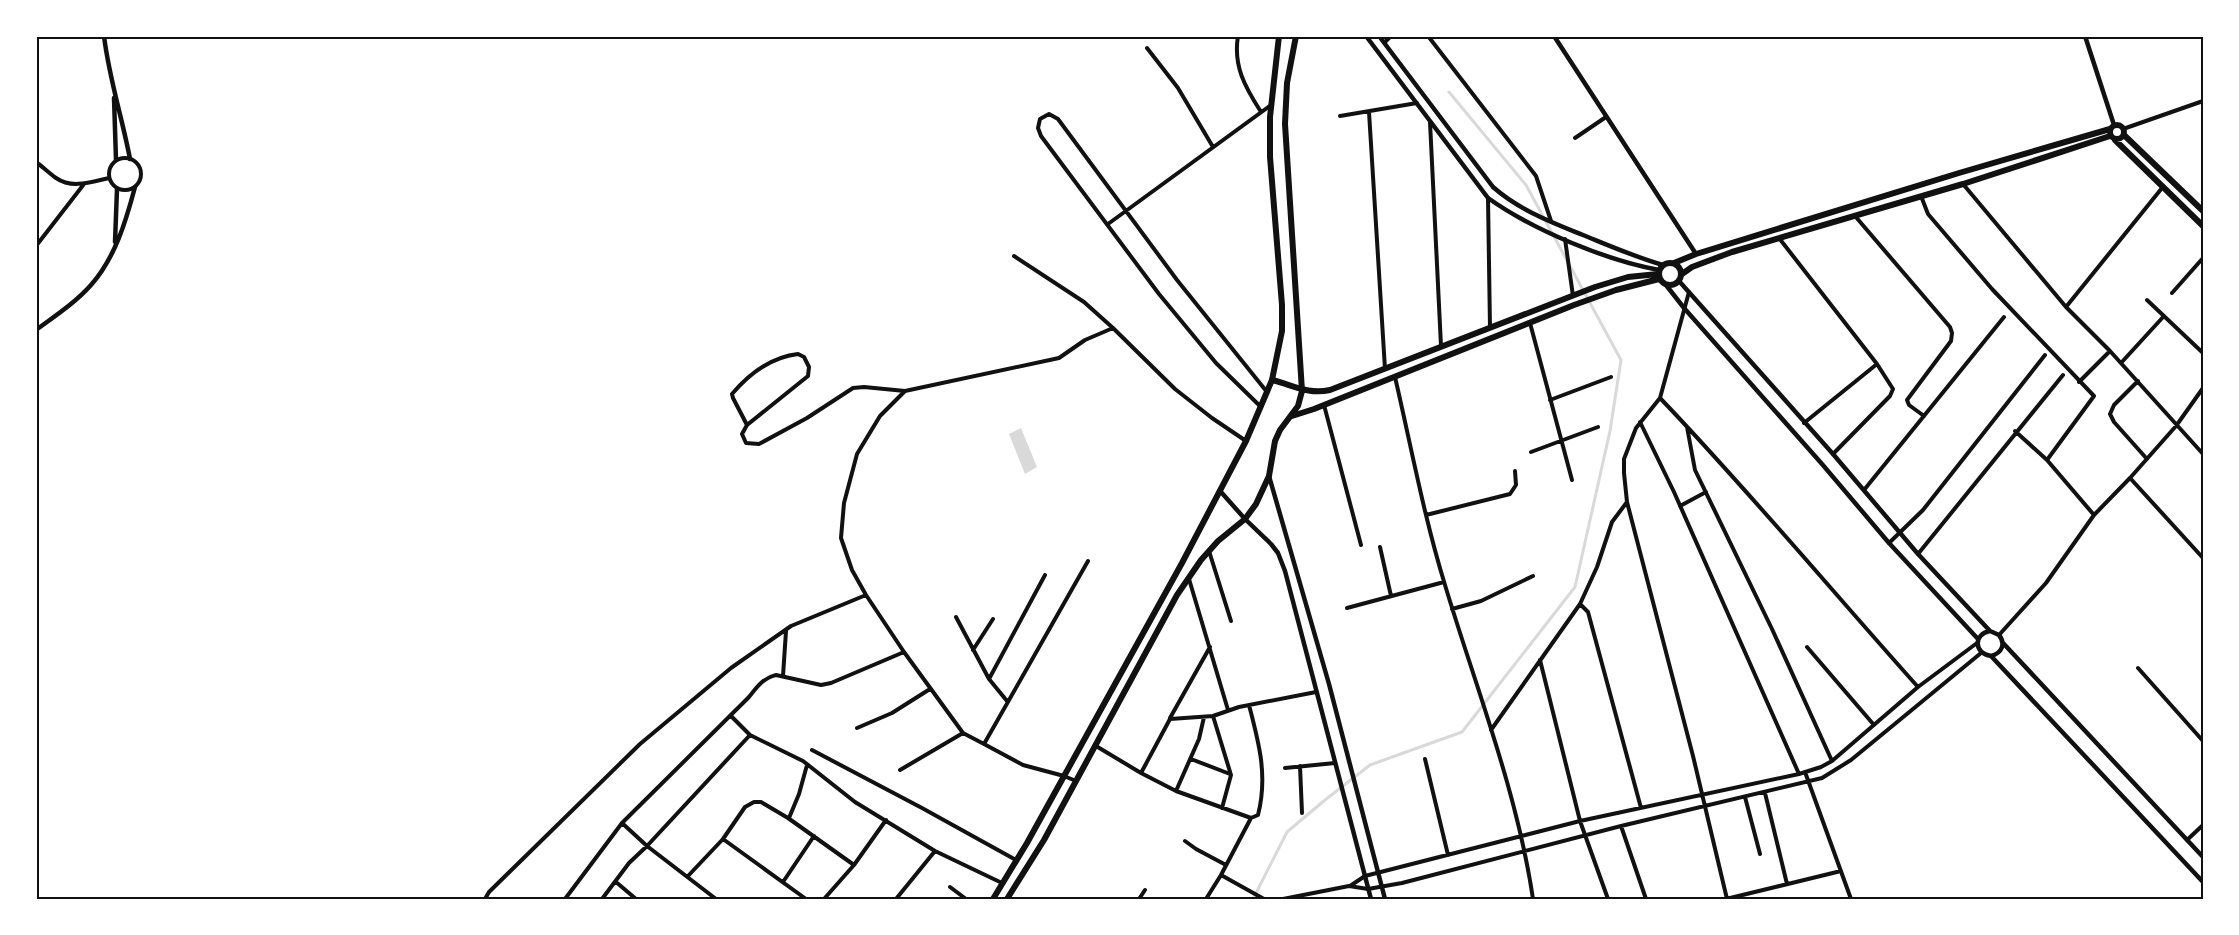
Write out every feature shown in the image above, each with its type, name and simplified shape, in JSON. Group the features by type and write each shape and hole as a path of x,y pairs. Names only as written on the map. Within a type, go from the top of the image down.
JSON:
{"main road":[{"path":"993,899 1064,776 1221,492 1272,380 1282,331 1270,157 1271,105 1279,36"},
{"path":"1007,899 1044,840 1188,578 1218,541 1245,519 1256,504 1269,476 1275,441 1280,429 1298,406 1302,391 1285,124 1287,82 1296,36"},
{"path":"1291,416 1616,290 1660,272 1670,262 1674,263 1696,254 2112,133 2123,132 2203,211"},
{"path":"1660,272 1666,285 1676,284 1681,277 1710,259 1963,184 2112,133 2123,132"},
{"path":"2112,133 2162,188 2203,226"},
{"path":"1674,263 1678,266 1681,277"},
{"path":"1272,380 1313,393 1330,390 1614,281 1660,272"}],"street":[{"path":"104,36 114,96 116,160"},
{"path":"1238,36 1237,64 1242,82 1261,112"},
{"path":"1366,36 1488,198 1511,214 1548,232 1640,267 1660,272"},
{"path":"1379,36 1493,187 1507,199 1550,222 1638,258 1660,272"},
{"path":"1385,42 1391,36"},
{"path":"1428,36 1536,176 1550,222"},
{"path":"1554,36 1696,254"},
{"path":"2085,36 2112,133"},
{"path":"1147,48 1178,88 1213,147"},
{"path":"114,96 120,112 130,159"},
{"path":"2123,132 2203,101"},
{"path":"1340,116 1418,103"},
{"path":"1108,224 1271,105"},
{"path":"1370,112 1385,370"},
{"path":"1261,407 1216,363 1159,294 1041,136 1038,128 1040,119 1050,114 1058,119 1177,280 1267,392"},
{"path":"1575,138 1606,117"},
{"path":"1430,122 1441,346"},
{"path":"36,330 67,308 92,285 115,244 123,228 135,187 140,180 141,170 130,159 116,160 110,167 109,178 117,189 115,244"},
{"path":"36,162 59,180 70,184 109,178"},
{"path":"36,246 84,183"},
{"path":"1963,184 2066,307 2138,381 2203,454"},
{"path":"117,189 125,190 135,187"},
{"path":"2066,307 2162,188"},
{"path":"1921,196 1928,214 1992,289 2094,396 2047,460"},
{"path":"1488,198 1490,328"},
{"path":"1854,216 1950,327 1952,333 1950,341 1907,400 1909,405 1924,416"},
{"path":"1778,238 1892,386 1892,393 1833,454"},
{"path":"1565,239 1573,297"},
{"path":"1014,256 1084,302 1175,389 1246,441"},
{"path":"2172,293 2203,258"},
{"path":"1681,277 1689,291 1833,454 1900,534 1990,631 1999,634 2003,643 2203,857"},
{"path":"1666,285 1889,543 1978,641 1981,653"},
{"path":"1689,291 1658,400 1640,422 1624,459 1624,473 1628,502 1690,744 1726,899 1841,872"},
{"path":"2147,300 2203,353"},
{"path":"2121,363 2164,316"},
{"path":"1864,490 2004,317"},
{"path":"1530,323 1572,480"},
{"path":"747,424 732,394 744,379 785,356 798,354 804,357 809,367 808,376 747,424 742,435 746,443 759,444 807,418 853,388 904,391 1059,358 1084,340 1113,328"},
{"path":"2079,381 2110,351"},
{"path":"1889,543 1923,510 2045,356"},
{"path":"1804,423 1877,364"},
{"path":"1918,554 2062,375"},
{"path":"1395,377 1426,515 1525,850 1533,899"},
{"path":"1550,400 1611,377"},
{"path":"2138,381 2114,405 2110,414 2114,423 2147,459"},
{"path":"1999,634 2052,575 2094,515 2176,426 2203,388"},
{"path":"904,391 880,416 857,454 844,503 841,538 852,570 904,652 963,733 1023,765 1076,781"},
{"path":"1658,400 1686,426 1918,687"},
{"path":"1324,405 1361,545"},
{"path":"1640,422 1682,505 1799,774"},
{"path":"1686,426 1695,470 1704,494 1772,629 1832,761"},
{"path":"1532,452 1598,427"},
{"path":"2015,431 2047,460 2094,515"},
{"path":"1426,515 1510,494 1516,485 1515,471"},
{"path":"1269,476 1349,757 1385,899"},
{"path":"2130,478 2203,558"},
{"path":"1221,492 1245,519 1264,535 1278,553 1285,571 1371,899"},
{"path":"1682,505 1704,494"},
{"path":"1491,730 1580,604 1597,567 1612,522 1628,502"},
{"path":"1380,547 1391,596"},
{"path":"1209,551 1231,621"},
{"path":"984,744 1088,561"},
{"path":"989,679 1045,575"},
{"path":"1452,609 1482,601 1533,576"},
{"path":"1188,578 1228,710"},
{"path":"1347,608 1444,582"},
{"path":"485,899 489,892 640,744 731,668 786,630 866,595"},
{"path":"1580,604 1588,612 1641,808"},
{"path":"956,617 989,679 1007,701"},
{"path":"973,650 993,619"},
{"path":"783,676 786,630"},
{"path":"1283,899 1349,886 1365,876 1378,872 1580,821 1821,768 1918,687 1978,641 1981,635 1990,631"},
{"path":"1991,656 1997,654 2003,643"},
{"path":"1141,773 1210,647"},
{"path":"1808,648 1874,725"},
{"path":"565,899 622,823 731,716 759,683 769,676 783,676 821,684 831,683 904,652"},
{"path":"1981,653 1991,656 2203,882"},
{"path":"1349,886 1368,890 1382,887 1584,835 1809,782 1833,772 1851,760 1981,653"},
{"path":"1540,659 1580,821 1608,899"},
{"path":"2138,668 2203,741"},
{"path":"857,728 892,713 930,689"},
{"path":"1170,719 1213,716 1249,705 1316,692"},
{"path":"1206,899 1251,818 1257,814 1263,782 1259,741 1249,705"},
{"path":"731,716 750,735 807,765 855,802 935,851 1002,883"},
{"path":"1213,716 1231,775 1222,808"},
{"path":"1176,791 1199,739 1204,717"},
{"path":"900,770 963,733"},
{"path":"602,899 629,863 648,846 750,735"},
{"path":"1095,745 1176,791 1251,818"},
{"path":"812,750 1016,861"},
{"path":"1191,759 1231,775"},
{"path":"1425,759 1448,855"},
{"path":"788,818 799,794 807,765"},
{"path":"1300,766 1302,813"},
{"path":"1286,768 1336,766"},
{"path":"1805,772 1851,899"},
{"path":"1765,793 1787,884"},
{"path":"1745,797 1760,854"},
{"path":"688,876 723,839 745,807 754,802 762,802 788,818 854,865"},
{"path":"824,899 854,865 886,820"},
{"path":"622,823 716,899"},
{"path":"2187,841 2203,825"},
{"path":"1621,826 1646,899"},
{"path":"783,882 814,836"},
{"path":"723,839 806,899"},
{"path":"1185,841 1226,865"},
{"path":"896,899 935,851"},
{"path":"1221,875 1264,899"},
{"path":"615,882 636,899"},
{"path":"950,887 966,899"},
{"path":"1139,899 1145,890"}],"shaded area":[{"path":"1021,428 1037,467 1025,474 1009,434"}],"waterway":[{"path":"1253,899 1287,832 1325,800 1370,765 1462,732 1575,587 1610,431 1621,360 1526,185 1449,92"}]}
